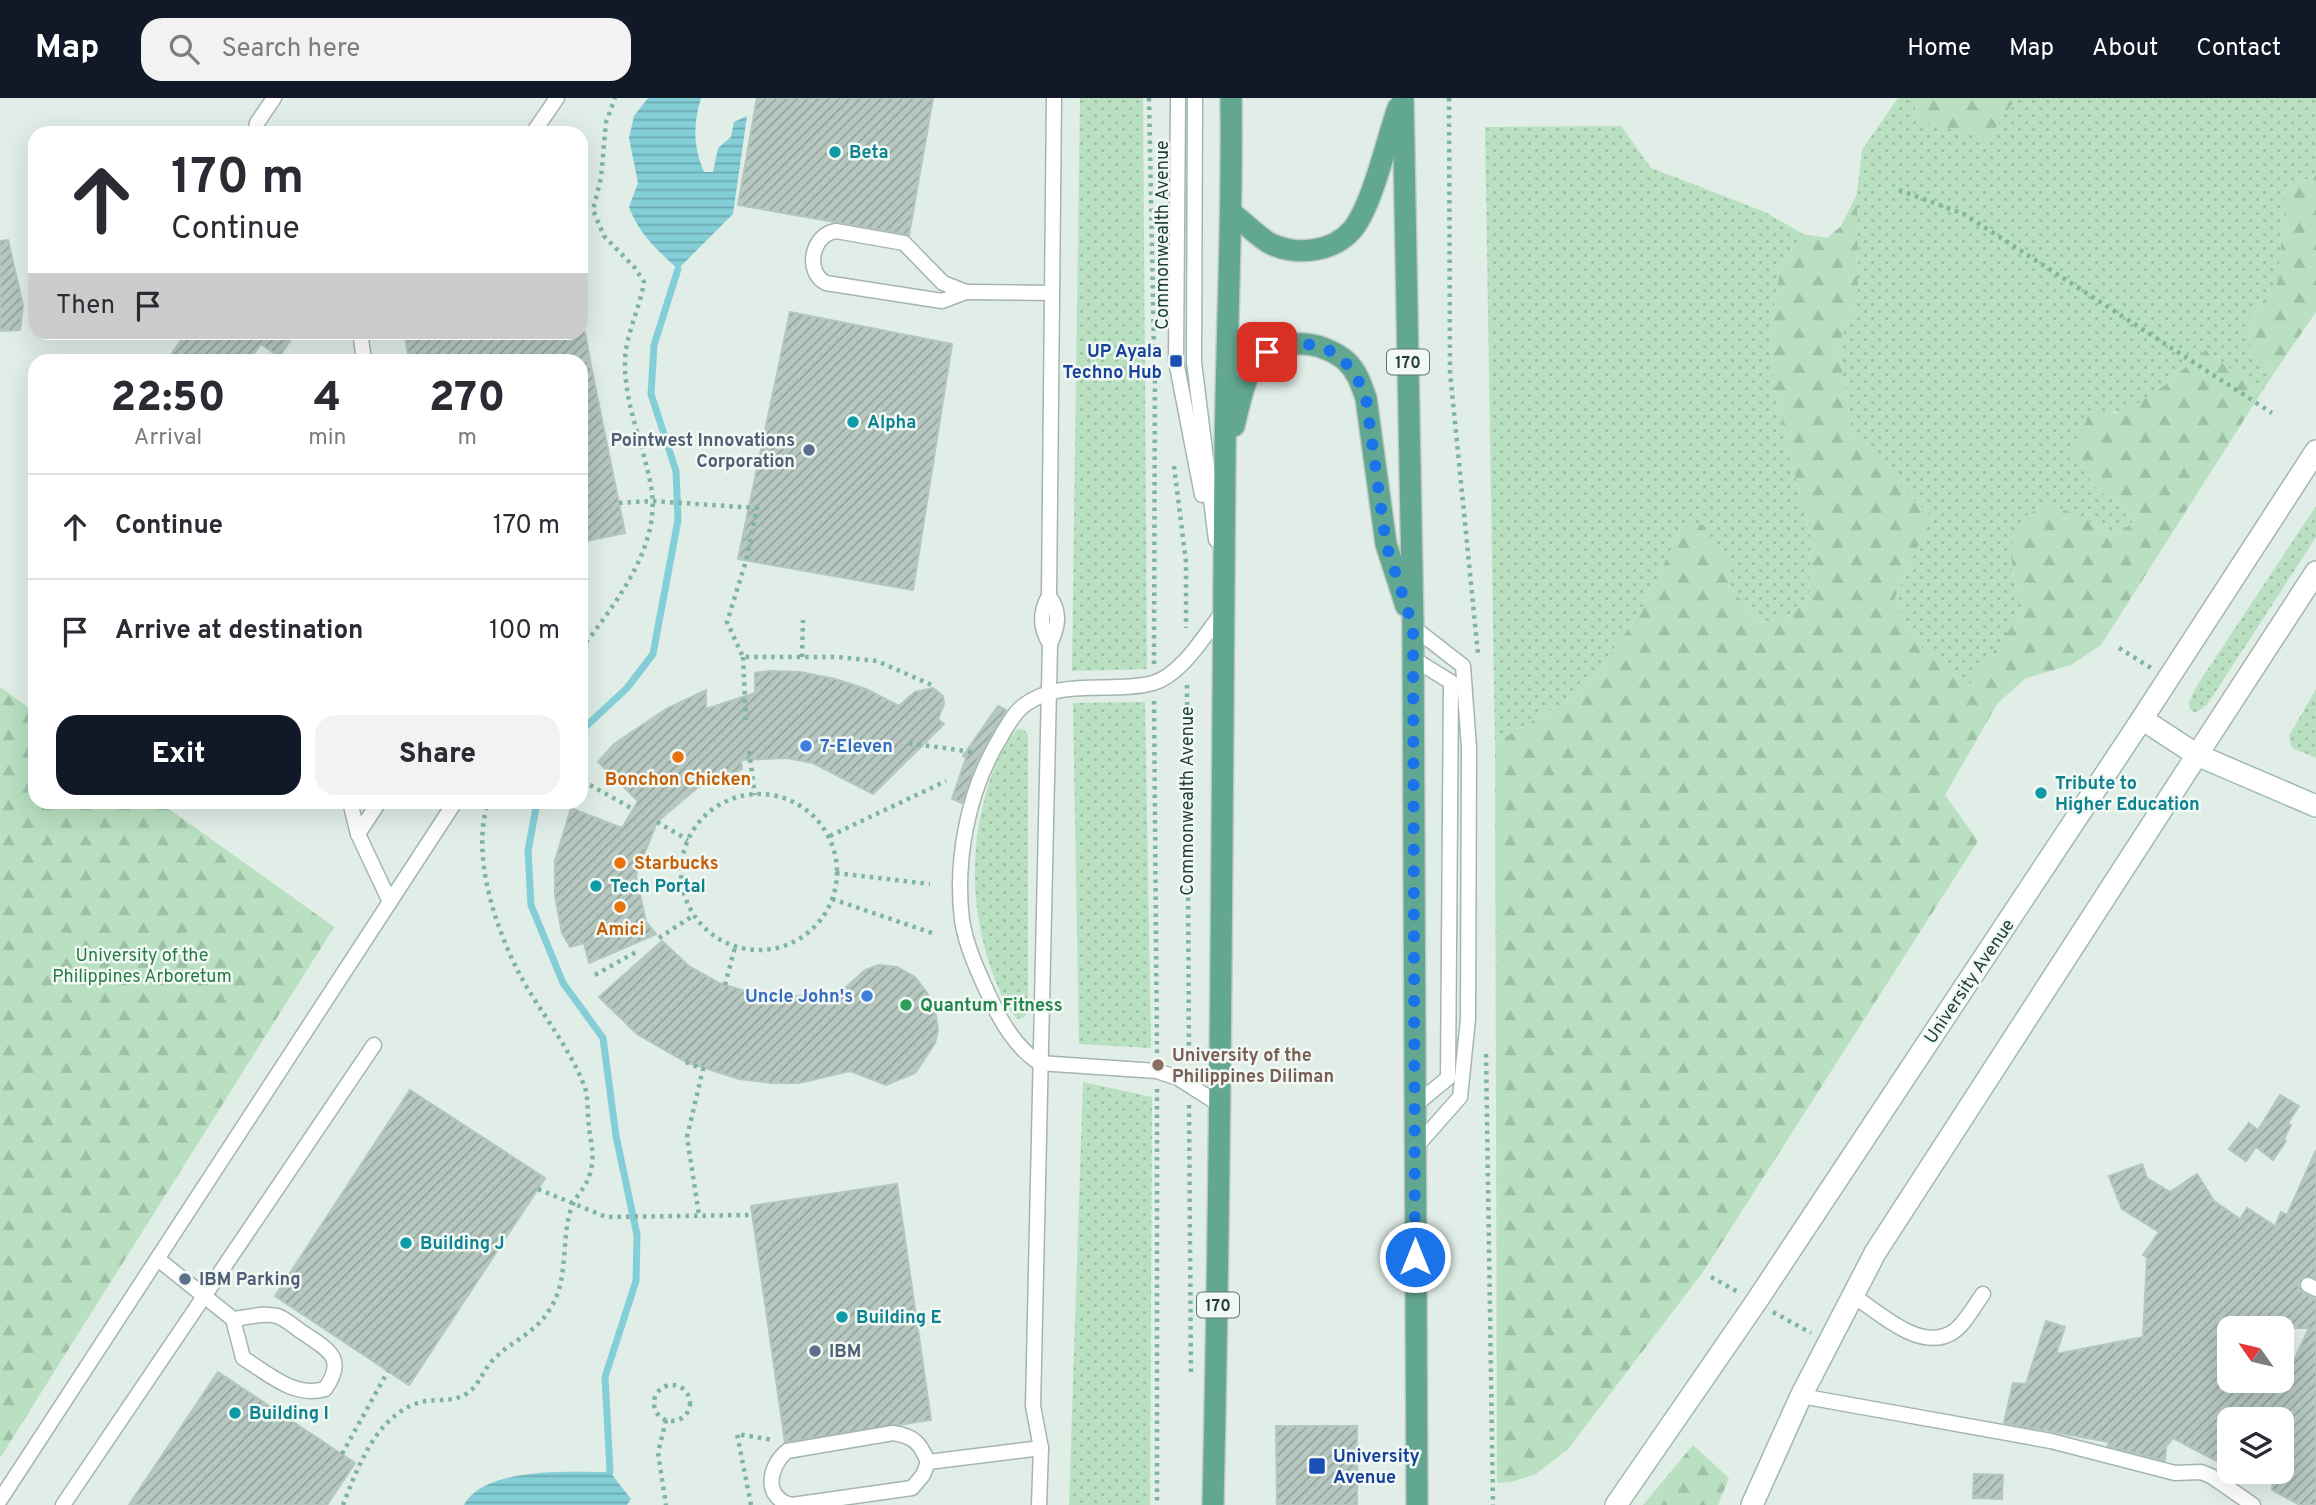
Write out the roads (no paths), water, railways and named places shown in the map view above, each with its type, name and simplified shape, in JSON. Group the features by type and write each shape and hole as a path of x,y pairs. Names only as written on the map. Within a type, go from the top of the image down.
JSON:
{"main road":[{"name":"Commonwealth Avenue","path":"1213,1505 1222,1105 1225,455 1233,214 1231,98"},
{"path":"1233,214 1271,244 1294,250 1324,249 1352,231 1365,206 1402,98"},
{"name":"170","path":"1402,98 1413,627 1418,1503"},
{"path":"1225,455 1247,381 1254,365 1267,352 1283,346 1316,345 1334,352 1347,362 1358,376 1366,398 1386,544 1413,627"},
{"name":"University Avenue","path":"1616,1505 1756,1302 2168,680 2316,451"},
{"path":"1752,1505 1801,1396 1875,1253 2316,572"},
{"path":"2142,719 2197,755 2316,806"}],"lane":[{"path":"256,126 274,98"},
{"path":"538,126 557,98"},
{"path":"1039,1505 1041,1448 1033,1406 1050,644 1042,631 1042,607 1049,596 1054,98"},
{"path":"1178,98 1176,361 1225,610"},
{"path":"1195,98 1194,362 1225,610 1174,671 1154,683 1049,694 1023,706 990,756 981,776 960,869 962,922 980,976 999,1017 1025,1054 1039,1063 1157,1070 1222,1105"},
{"path":"966,292 942,301 826,283 817,279 812,266 818,240 828,232 836,231 904,243 943,283 966,292 1051,293"},
{"path":"1413,627 1463,666 1469,748 1468,1019 1460,1097 1414,1150"},
{"path":"1412,658 1451,682 1448,1078 1414,1106"},
{"path":"351,809 358,834 390,902"},
{"path":"358,834 374,809"},
{"path":"0,1500 159,1260 450,809"},
{"path":"63,1505 374,1045"},
{"path":"159,1260 233,1320 243,1359 298,1391 312,1393 326,1390 334,1376 335,1362 329,1351 278,1316 264,1314 233,1320"},
{"path":"1852,1295 1918,1337 1936,1340 1955,1331 1983,1294"},
{"path":"1801,1396 2051,1441 2175,1473 2201,1472 2253,1505"},
{"path":"893,1433 908,1435 921,1444 928,1462 923,1475 905,1491 792,1505 783,1503 774,1491 770,1475 775,1461 786,1451 893,1433"},
{"path":"928,1462 1041,1448"}],"water":[{"path":"648,98 701,98 695,135 704,172 713,172 718,148 731,137 734,122 747,116 733,214 678,269 643,233 629,207 638,183 629,138 634,116"},
{"path":"552,1472 610,1472 631,1499 627,1505 464,1505 475,1492 490,1483 509,1477"}],"waterway":[{"path":"588,724 627,688 653,654 678,520 676,471 651,394 654,345 678,269"},
{"path":"536,809 528,851 531,905 563,983 603,1038 616,1136 637,1235 636,1281 605,1377 610,1472"}],"place":[{"name":"Beta","path":"835,152"},
{"name":"UP Ayala Techno Hub","path":"1176,361"},
{"name":"Alpha","path":"853,422"},
{"name":"Pointwest Innovations Corporation","path":"809,450"},
{"name":"7-Eleven","path":"806,746"},
{"name":"Bonchon Chicken","path":"678,757"},
{"name":"Tribute to Higher Education","path":"2041,793"},
{"name":"Starbucks","path":"620,863"},
{"name":"Tech Portal","path":"596,886"},
{"name":"Amici","path":"620,907"},
{"name":"Uncle John's","path":"867,996"},
{"name":"Quantum Fitness","path":"906,1005"},
{"name":"University of the Philippines Diliman","path":"1158,1065"},
{"name":"Building J","path":"406,1243"},
{"name":"IBM Parking","path":"185,1279"},
{"name":"Building E","path":"842,1317"},
{"name":"IBM","path":"815,1351"},
{"name":"Building I","path":"235,1413"},
{"name":"University Avenue","path":"1317,1466"}],"park label":[{"name":"University of the Philippines Arboretum","path":"142,965"}]}
